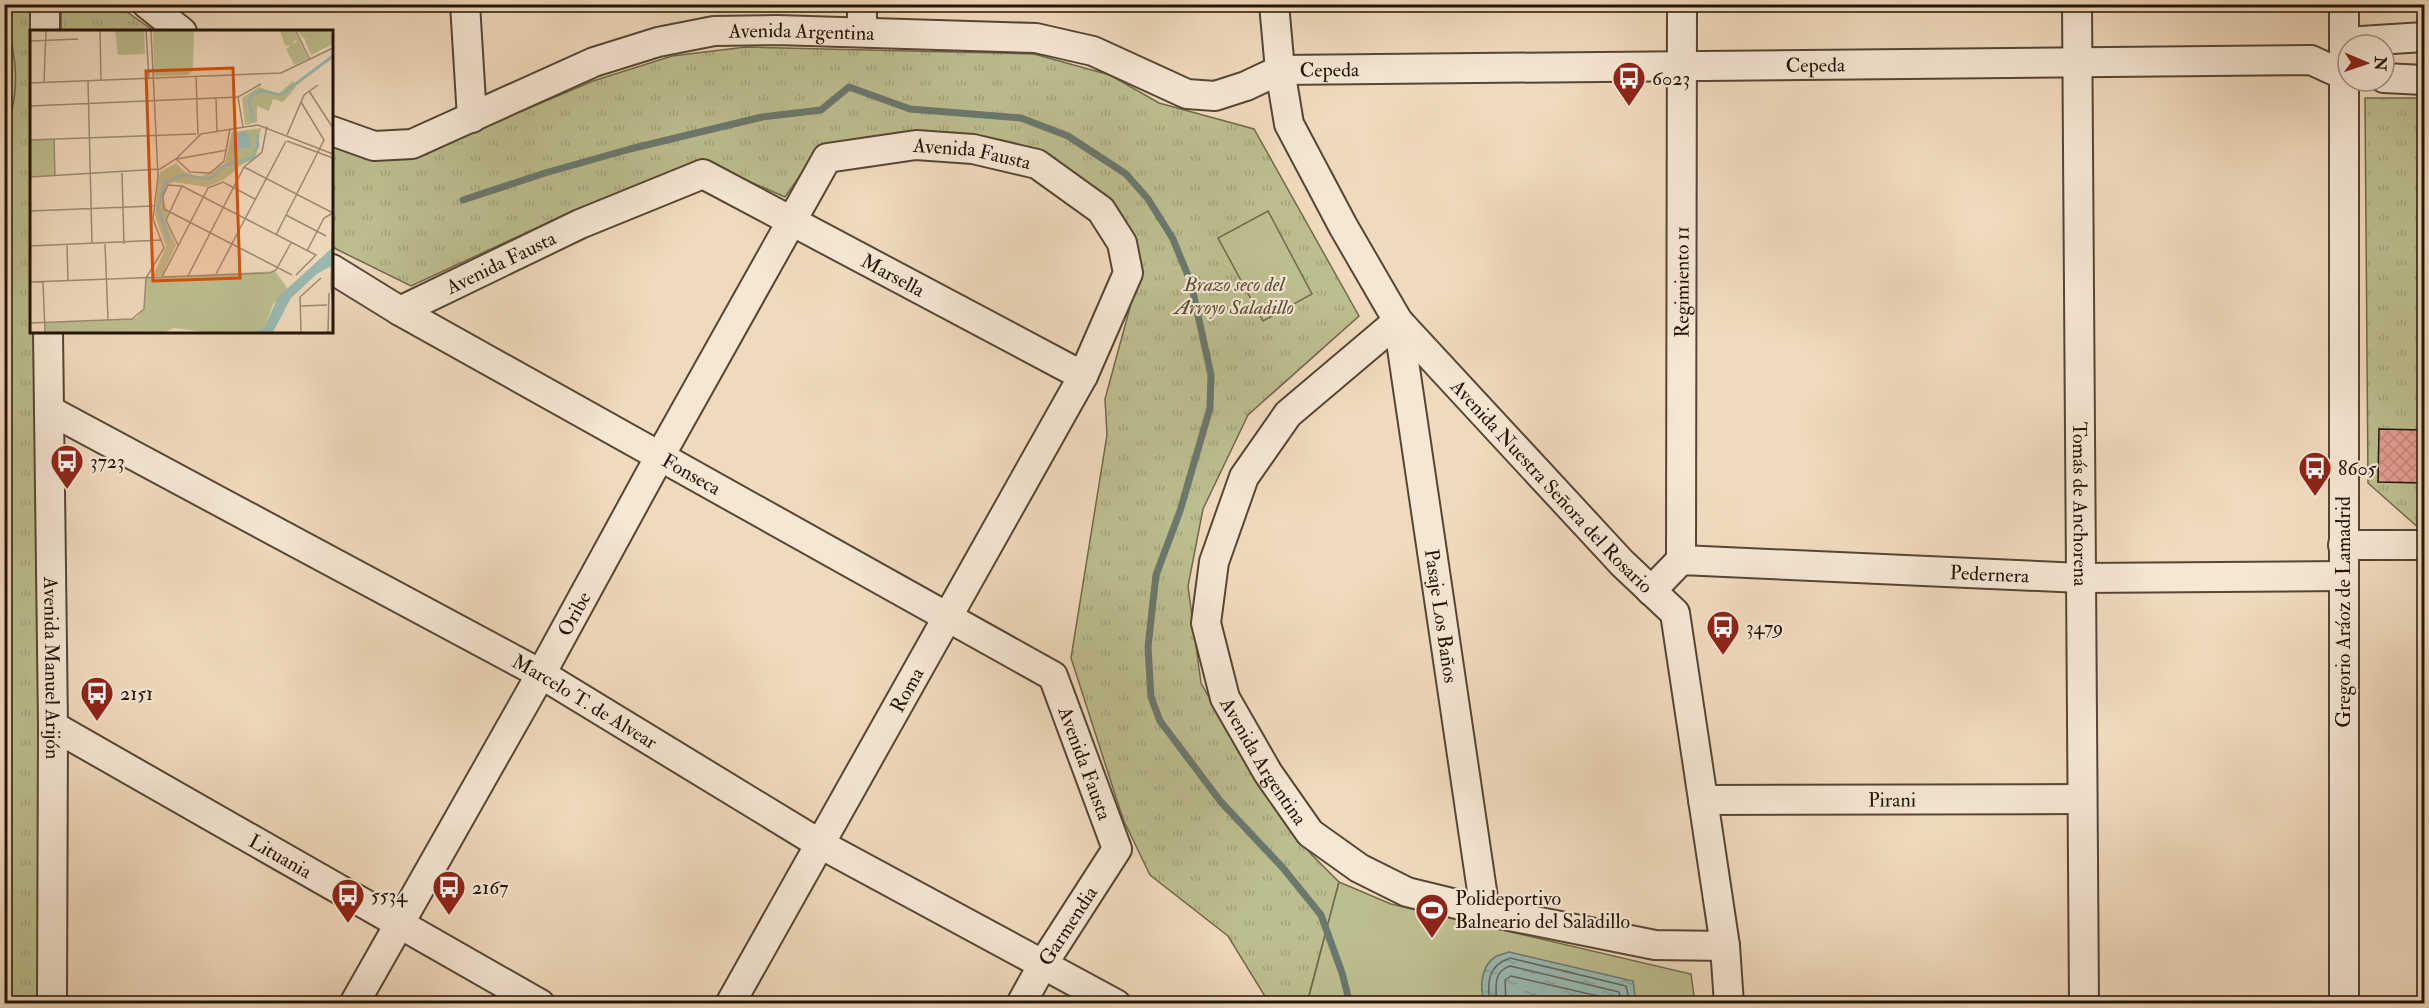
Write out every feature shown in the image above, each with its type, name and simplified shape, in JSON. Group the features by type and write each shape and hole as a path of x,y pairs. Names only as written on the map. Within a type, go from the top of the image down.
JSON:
{"street":[{"path":"45,4 45,30"},
{"path":"147,4 180,30"},
{"path":"465,4 472,118"},
{"name":"Avenida Nuestra Señora del Rosario","path":"1274,4 1280,70 1289,124 1343,226 1398,321 1622,563 1675,613 1725,946 1729,1004"},
{"name":"Regimiento 11","path":"1681,560 1682,4"},
{"name":"Tomás de Anchorena","path":"2077,4 2084,1004"},
{"name":"Gregorio Aráoz de Lamadrid","path":"2344,4 2345,33"},
{"name":"Avenida Argentina","path":"333,131 374,146 412,144 594,62 658,42 714,31 862,18 1036,38 1093,51 1187,94 1215,96 1246,86 1280,70"},
{"path":"2396,39 2424,37"},
{"name":"Cepeda","path":"1280,70 2311,60 2336,72"},
{"path":"2396,79 2424,80"},
{"name":"Gregorio Aráoz de Lamadrid","path":"2343,1004 2346,93"},
{"name":"Avenida Fausta","path":"791,221 827,158 916,145 973,149 1037,164 1101,210 1122,243 1128,273 1083,376"},
{"name":"Marsella","path":"703,174 1083,376"},
{"name":"Avenida Fausta","path":"400,311 579,224 703,174"},
{"name":"Oribe","path":"354,1004 791,221"},
{"name":"Fonseca","path":"333,270 400,311 1053,676"},
{"name":"Avenida Argentina","path":"1398,321 1288,414 1244,477 1214,562 1206,623 1225,698 1268,773 1310,833 1359,868 1407,892 1485,911 1655,945 1725,946"},
{"name":"Pasaje Los Baños","path":"1398,321 1485,911"},
{"name":"Avenida Manuel Arijón","path":"48,333 53,726 52,1004"},
{"name":"Roma","path":"730,1004 1083,376"},
{"name":"Marcelo T. de Alvear","path":"49,410 540,674 820,844 1116,1004"},
{"path":"2343,545 2424,545"},
{"path":"1651,591 1681,560"},
{"name":"Pedernera","path":"1681,560 2081,578 2343,576"},
{"name":"Avenida Fausta","path":"1053,676 1118,849"},
{"name":"Lituania","path":"53,726 540,1004"},
{"name":"Pirani","path":"1703,800 2082,800"},
{"name":"Garmendia","path":"1021,1004 1043,964 1118,849"}],"green space":[{"path":"45,4 33,30 30,30 30,333 48,333 52,1003 5,1004 4,5"},
{"path":"61,5 117,5 153,30 61,30"},
{"path":"5,15 16,73 14,102 5,130"},
{"name":"Brazo seco del Arroyo Saladillo","path":"746,47 1034,54 1110,75 1159,103 1254,129 1359,316 1248,415 1203,509 1188,586 1201,683 1259,787 1311,854 1339,882 1307,1003 1269,1003 1228,936 1150,875 1123,819 1071,658 1107,435 1105,399 1135,289 1132,244 1040,153 820,147 785,197 701,160 575,210 411,286 333,247 333,147 386,160 425,155 475,131 593,81 672,56"},
{"path":"2365,98 2424,98 2424,551 2421,551 2421,530 2368,483"},
{"path":"1268,211 1312,294 1263,321 1218,238"},
{"path":"4,224 7,224 11,642 5,642"},
{"name":"Polideportivo Balneario del Saladillo","path":"1339,882 1391,904 1691,974 1695,1003 1307,1004"}],"water":[{"path":"1509,952 1633,981 1636,1003 1485,1003 1482,991 1484,972 1495,957"}],"building":[{"path":"2379,429 2424,430 2424,483 2378,482"}],"waterway":[{"path":"463,200 545,173 630,149 762,117 821,110 849,87 910,109 1021,118 1068,136 1126,174 1148,199 1173,239 1191,283 1211,375 1210,408 1180,511 1156,575 1148,647 1151,697 1160,721 1221,802 1283,868 1321,915 1342,973 1350,1004"}],"place":[{"name":"6023","path":"1629,107"},
{"name":"3723","path":"67,490"},
{"name":"8605","path":"2315,497"},
{"name":"3479","path":"1723,656"},
{"name":"2151","path":"97,722"},
{"name":"2167","path":"449,916"},
{"name":"5534","path":"348,924"},
{"name":"Polideportivo Balneario del Saladillo","path":"1432,939"}]}
